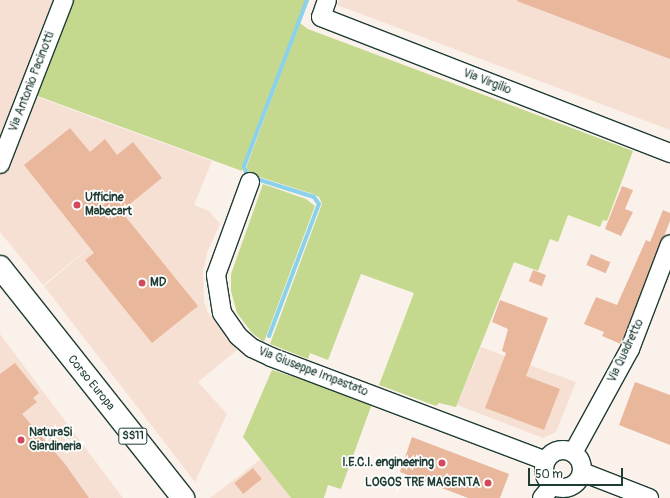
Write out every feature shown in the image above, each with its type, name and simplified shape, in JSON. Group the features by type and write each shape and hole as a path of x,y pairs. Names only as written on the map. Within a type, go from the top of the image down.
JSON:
{"main road":[{"name":"Corso Europa","path":"0,267 183,498"}],"street":[{"name":"Via Antonio Pacinotti","path":"0,164 64,0"},
{"name":"Via Virgilio","path":"327,0 321,17 670,153"},
{"name":"Via Giuseppe Impastato","path":"250,182 216,275 222,313 238,336 252,348 271,357 546,461"},
{"name":"Via Quadretto","path":"572,453 630,349 670,244"},
{"path":"559,451 572,453 581,462 582,472 579,479 571,486 547,492 544,472 546,461 559,451"},
{"path":"582,472 649,498"}],"shaded area":[{"path":"0,0 57,0 0,141"},
{"path":"339,0 670,0 670,130 337,5"},
{"path":"32,95 212,161 194,205 209,211 220,224 208,250 203,271 204,302 208,313 237,350 198,382 227,414 195,482 44,286 111,230 43,285 0,232 0,174"},
{"path":"0,334 123,498 0,498"},
{"path":"481,347 576,382 556,432 543,438 457,405"},
{"path":"261,459 291,498 210,498"}],"green space":[{"path":"68,0 309,0 300,23 308,29 633,151 607,221 603,220 600,227 568,215 558,242 550,239 538,271 514,262 456,407 439,403 436,406 379,385 414,293 361,274 328,360 310,353 308,359 270,344 322,204 319,197 313,194 250,174 247,170 247,165 289,52 242,171 32,94"},
{"path":"263,184 306,199 315,206 264,342 252,333 237,313 231,291 231,274"},
{"path":"272,370 373,401 341,489 328,485 324,498 291,498 243,437"}],"building":[{"path":"517,0 670,0 670,59 517,1"},
{"path":"70,128 90,152 105,139 117,155 133,142 162,178 121,211 198,306 152,343 85,260 94,253 24,165"},
{"path":"622,186 633,190 625,209 633,212 621,236 605,229"},
{"path":"663,210 670,213 670,221 621,344 602,336 604,332 584,324 596,297 617,305 646,240 650,242"},
{"path":"591,254 610,262 606,273 586,265"},
{"path":"533,270 546,275 542,286 529,281"},
{"path":"500,300 548,318 526,376 560,389 544,430 485,408 506,353 502,351 508,329 492,322"},
{"name":"NaturaSi Giardineria","path":"15,363 39,393 33,398 37,402 22,414 65,464 89,498 0,498 0,374"},
{"path":"635,382 670,395 670,445 619,425"},
{"path":"412,437 509,474 500,498 468,498 400,472"},
{"path":"253,468 262,479 243,494 234,483"}],"waterway":[{"path":"269,336 319,204 314,197 247,176 244,166 307,0"}],"place":[{"name":"Ufficine Mabecart","path":"77,205"},
{"name":"MD","path":"142,283"},
{"name":"NaturaSi Giardineria","path":"21,440"},
{"name":"I.E.C.I. engineering","path":"442,463"},
{"name":"LOGOS TRE MAGENTA","path":"488,483"}]}
